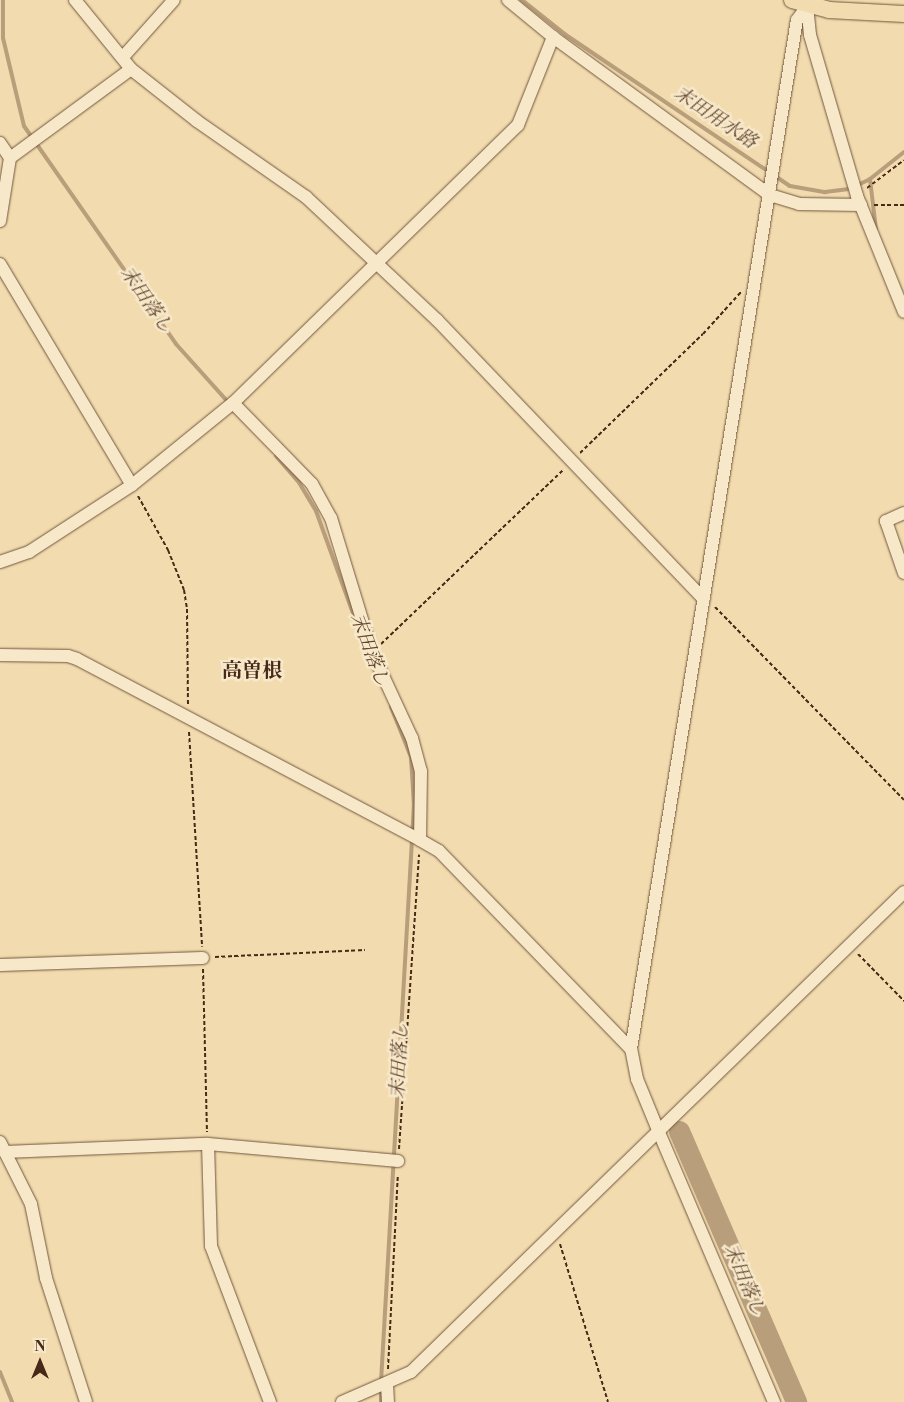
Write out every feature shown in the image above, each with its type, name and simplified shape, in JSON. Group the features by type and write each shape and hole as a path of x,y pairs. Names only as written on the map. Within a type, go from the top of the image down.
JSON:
{"main road":[{"path":"800,3 854,13 904,14"}],"street":[{"path":"74,0 131,69 197,121 306,197 376,261 437,320 573,460 704,599"},
{"path":"123,57 174,0"},
{"path":"508,0 553,37 770,195 799,204 859,200"},
{"path":"774,1402 637,1079 631,1049 800,3"},
{"path":"800,3 859,200 904,312"},
{"path":"0,562 29,552 132,485 233,403 376,261 518,125 553,37"},
{"path":"10,158 131,69"},
{"path":"0,142 10,158 0,221"},
{"path":"0,264 132,485"},
{"path":"233,403 321,497 331,518 372,652 412,738 421,772 420,840"},
{"path":"904,513 886,521 904,573"},
{"path":"0,655 68,656 420,840 439,852 631,1049"},
{"path":"342,1402 411,1372 904,892"},
{"path":"0,964 203,958"},
{"path":"86,1402 46,1278 31,1204 3,1147 208,1144 398,1161"},
{"path":"208,1144 211,1246 270,1402"},
{"path":"387,1384 388,1402"}],"path":[{"path":"859,200 904,160"},
{"path":"859,200 904,205"},
{"path":"372,652 703,334 755,277"},
{"path":"132,485 168,550 184,590 187,609 188,719 203,958 208,1144"},
{"path":"704,599 904,800"},
{"path":"387,1384 398,1161 420,840"},
{"path":"849,945 904,1001"},
{"path":"203,958 365,950"},
{"path":"556,1230 608,1402"}],"waterway":[{"name":"末田落し","path":"3,0 3,38 24,126 176,344 228,402"},
{"name":"末田用水路","path":"522,0 566,35 790,186 825,192 849,189 870,179 904,152"},
{"path":"870,179 876,229"},
{"name":"末田落し","path":"276,456 298,481 316,511 357,624"},
{"name":"末田落し","path":"381,1382 414,805 411,757 391,707"},
{"name":"末田落し","path":"679,1131 796,1402"},
{"path":"0,1372 12,1402"},
{"name":"末田落し","path":"381,1389 381,1402"}],"district":[{"name":"高曽根","path":"252,671"}]}
